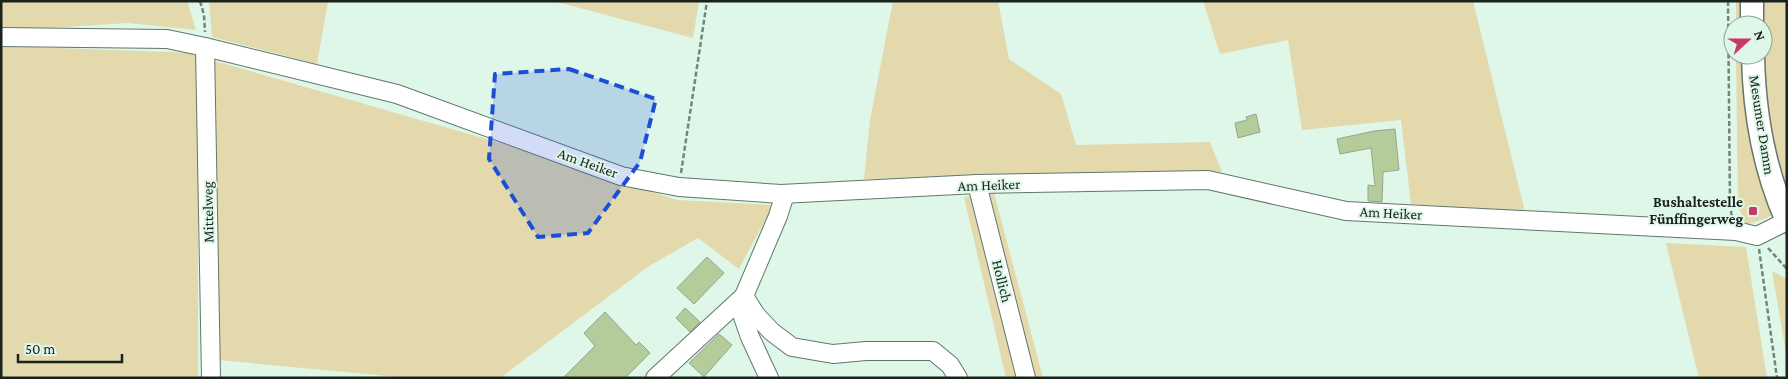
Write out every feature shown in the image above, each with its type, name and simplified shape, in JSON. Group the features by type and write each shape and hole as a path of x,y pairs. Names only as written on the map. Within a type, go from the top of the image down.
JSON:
{"main road":[{"path":"1752,1 1752,15"},
{"name":"Mesumer Damm","path":"1754,65 1758,118 1765,158 1775,192 1787,221"}],"street":[{"name":"Am Heiker","path":"1,38 167,39 205,47 397,94 621,176 679,187 785,194 977,184 1208,180 1346,211 1736,231 1757,236"},
{"name":"Mittelweg","path":"205,47 210,378"},
{"name":"Hollich","path":"977,184 1026,378"},
{"path":"769,378 750,337 742,314 744,296 785,194"},
{"path":"1757,236 1787,221"},
{"path":"655,378 744,296"},
{"path":"744,296 756,315 772,332 792,346 834,354 933,351 950,366 958,378"}],"path":[{"path":"200,1 204,15 205,47"},
{"path":"679,187 707,1"},
{"path":"1728,1 1730,205 1736,231"},
{"path":"1757,236 1787,269"},
{"path":"1757,236 1777,378"}],"highlighted area":[{"path":"569,69 656,99 640,162 588,233 538,237 489,159 495,74"}],"shaded area":[{"path":"1,1 187,1 196,30 128,23 1,31"},
{"path":"209,1 328,1 317,64 212,37"},
{"path":"553,1 699,1 693,38"},
{"path":"893,1 998,1 1009,59 1061,94 1076,145 1210,142 1222,172 864,179 870,120"},
{"path":"1203,1 1473,1 1525,212 1411,204 1401,120 1302,130 1288,40 1220,54"},
{"path":"1736,1 1787,1 1787,203 1767,218 1746,225 1738,206 1736,65 1773,65 1773,15 1736,15"},
{"path":"1,46 198,53 198,378 1,378"},
{"path":"215,61 504,144 677,200 773,205 739,269 698,238 649,266 500,378 409,378 218,360"},
{"path":"994,193 1043,378 1006,378 964,197"},
{"path":"1666,243 1746,247 1767,378 1699,378"},
{"path":"1772,271 1787,279 1787,358"}],"building":[{"path":"1256,114 1260,132 1238,138 1235,123 1247,120 1246,117"},
{"path":"1395,129 1399,170 1383,172 1382,202 1368,201 1368,185 1375,186 1371,148 1340,154 1337,139 1374,131"},
{"path":"707,257 724,273 694,304 677,288"},
{"path":"685,308 700,322 690,332 676,318"},
{"path":"605,312 636,345 639,342 650,353 625,378 563,378 595,346 584,333"},
{"path":"719,334 732,345 704,377 689,363"}],"place":[{"name":"Bushaltestelle Fünffingerweg","path":"1753,211"}]}
